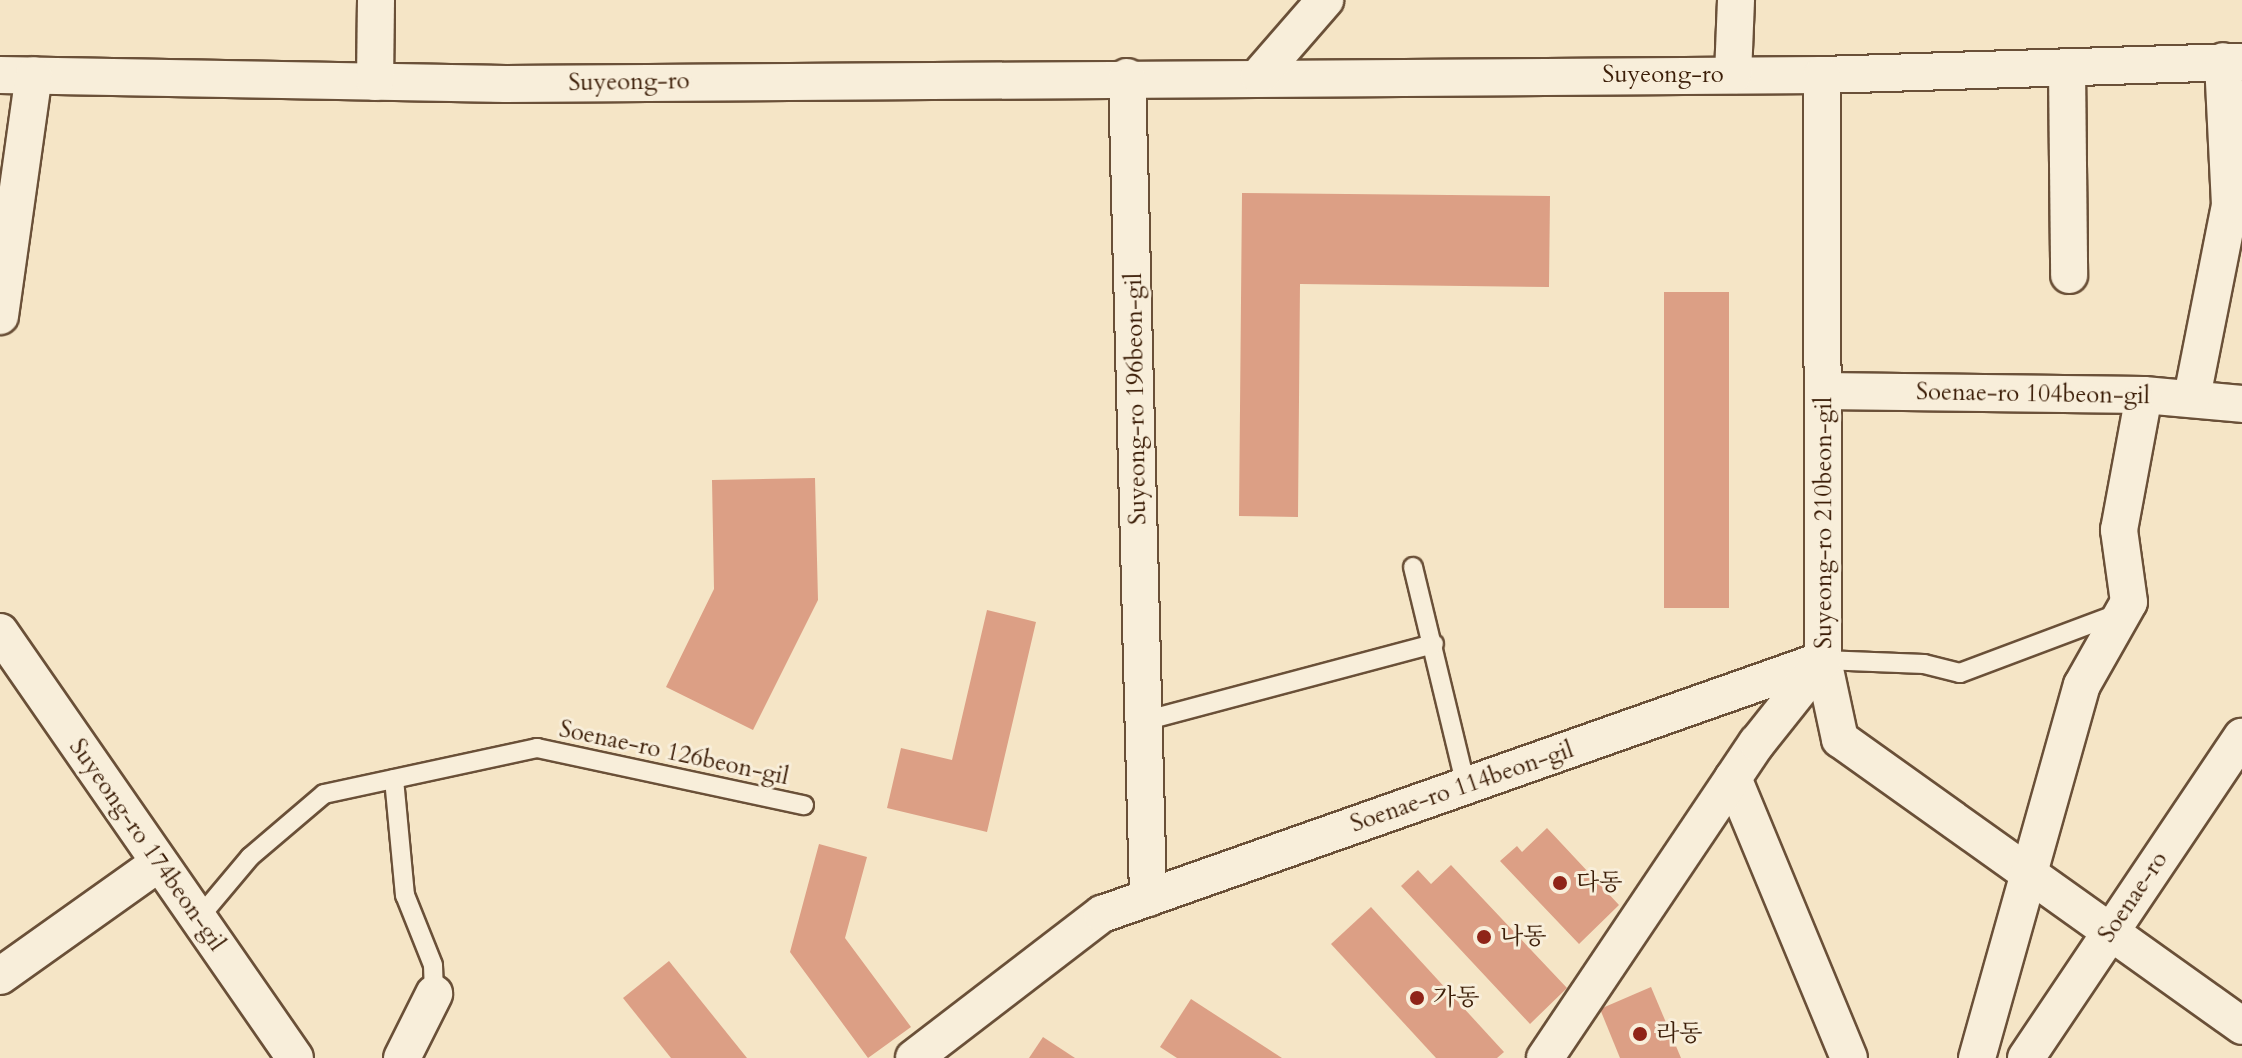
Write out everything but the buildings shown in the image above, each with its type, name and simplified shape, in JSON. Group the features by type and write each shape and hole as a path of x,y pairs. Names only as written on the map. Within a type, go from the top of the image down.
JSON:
{"street":[{"path":"375,82 376,0"},
{"path":"1259,76 1325,0"},
{"path":"1733,75 1736,0"},
{"path":"2192,397 2230,205 2232,62"},
{"name":"Suyeong-ro","path":"17,75 375,82 1822,75 2232,62"},
{"path":"2067,68 2069,275"},
{"path":"0,316 17,75"},
{"name":"Suyeong-ro 210beon-gil","path":"1822,75 1823,660"},
{"name":"Suyeong-ro 196beon-gil","path":"1127,77 1148,898"},
{"name":"Soenae-ro 104beon-gil","path":"1823,391 2144,395 2242,404"},
{"path":"1977,1058 2082,685 2129,602 2119,530 2144,395"},
{"name":"Suyeong-ro 174beon-gil","path":"0,632 295,1058"},
{"path":"1545,1058 1733,778 1823,660"},
{"path":"1823,660 1840,739 2108,934 2242,1026"},
{"name":"Soenae-ro 114beon-gil","path":"914,1058 1102,914 1823,660"},
{"name":"Soenae-ro","path":"2026,1058 2240,743"},
{"path":"1733,778 1849,1058"},
{"path":"0,976 159,863"},
{"path":"402,1058 434,994"}],"lane":[{"path":"1413,567 1466,786"},
{"name":"Suyeong-ro 210beon-gil","path":"1823,660 1924,664 1960,673 2124,611"},
{"path":"1144,721 1434,644"},
{"name":"Soenae-ro 126beon-gil","path":"198,919 250,857 324,794 537,748 804,805"},
{"path":"394,779 405,895 433,965 434,994"}],"place":[{"name":"다동","path":"1560,883"},
{"name":"나동","path":"1484,937"},
{"name":"가동","path":"1417,998"},
{"name":"라동","path":"1640,1034"}]}
